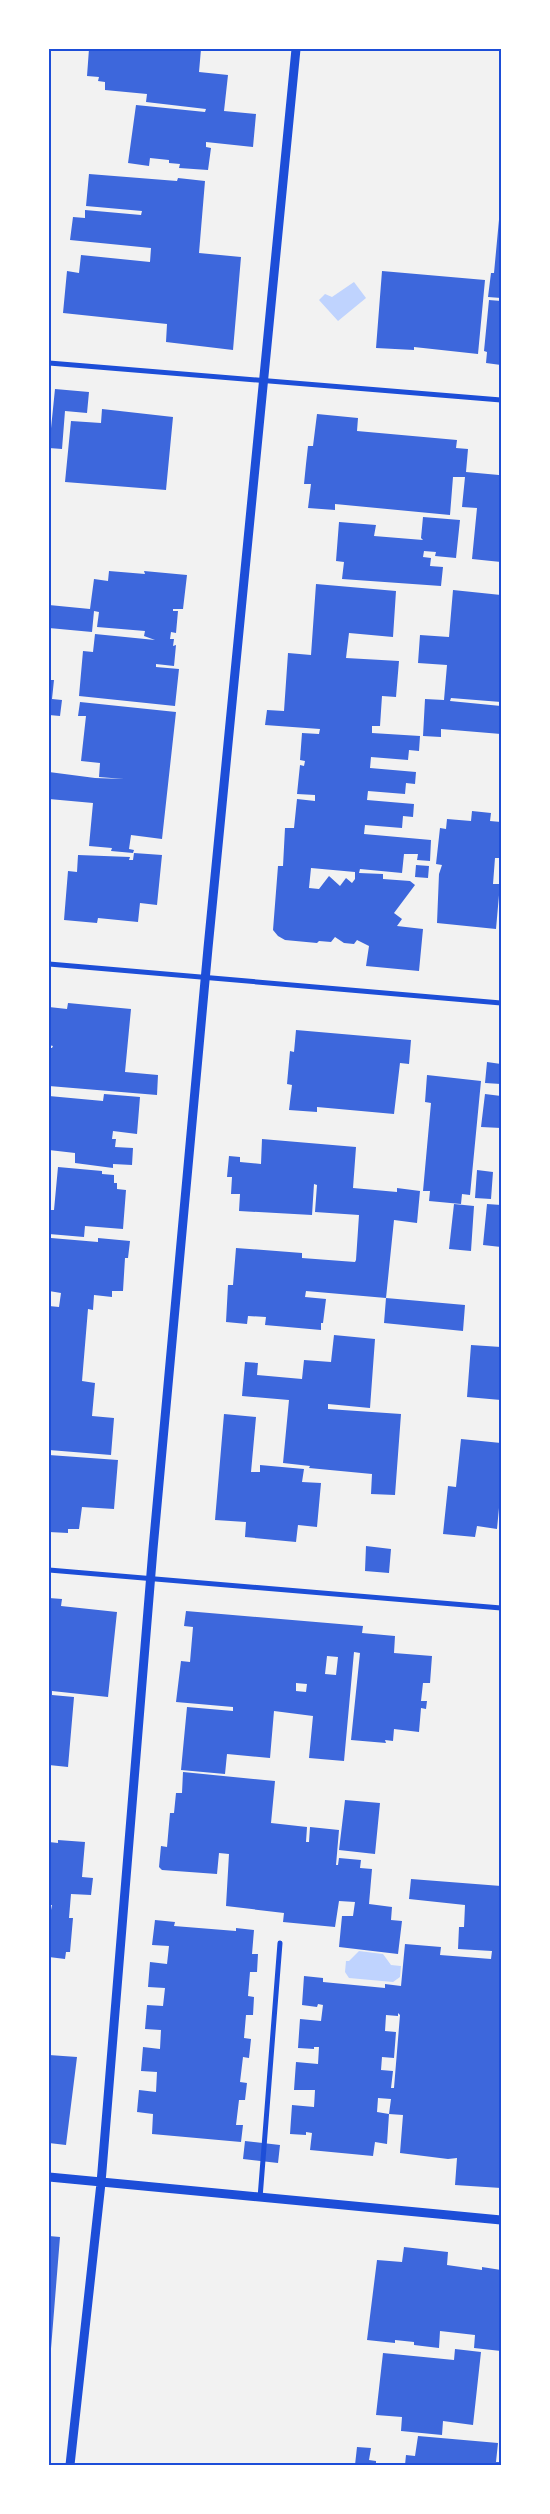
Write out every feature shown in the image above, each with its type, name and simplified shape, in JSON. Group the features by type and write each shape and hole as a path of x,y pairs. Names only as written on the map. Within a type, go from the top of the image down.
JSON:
{"street":[{"path":"70,2465 101,2183 150,1579 296,49"},
{"path":"49,363 501,400"},
{"path":"49,964 501,1003"},
{"path":"49,1570 501,1608"},
{"path":"260,2198 280,1943"},
{"path":"49,2177 501,2220"}],"water":[{"path":"354,282 366,298 338,321 319,300 325,294 332,297"},
{"path":"359,1951 383,1954 391,1965 401,1966 400,1977 393,1982 349,1978 345,1972 346,1961 349,1961"}],"building":[{"path":"89,49 201,49 199,72 228,75 224,111 256,114 253,147 206,142 206,147 211,148 208,170 179,168 180,164 169,163 169,160 150,158 149,166 128,163 136,105 205,112 206,109 146,102 147,94 105,90 105,82 98,81 99,77 87,76"},
{"path":"89,174 177,181 178,178 205,181 199,253 241,257 233,350 166,342 167,324 63,313 67,271 79,273 81,255 150,262 151,248 70,240 73,217 85,218 85,210 141,215 142,211 86,206"},
{"path":"500,209 501,298 488,297 491,273 494,273"},
{"path":"382,271 485,280 478,354 414,347 414,350 376,348"},
{"path":"489,300 501,301 501,365 486,363 487,352 484,351"},
{"path":"55,389 89,392 87,413 65,411 62,449 49,448"},
{"path":"102,409 173,417 166,490 65,482 71,421 101,423"},
{"path":"317,414 358,418 357,431 457,440 456,448 468,449 466,472 499,475 501,470 501,562 472,559 477,508 462,507 465,477 453,477 450,515 335,504 335,510 308,508 311,484 304,484 308,446 313,446"},
{"path":"423,517 460,520 456,558 435,556 436,552 424,551 423,557 431,558 430,566 443,567 441,586 342,579 344,562 336,561 339,522 376,525 374,536 423,540 421,538"},
{"path":"109,571 145,574 144,571 187,575 183,609 173,609 173,611 178,611 176,633 171,632 170,639 174,639 173,646 176,645 174,666 156,664 156,667 179,669 175,706 79,696 83,651 93,652 95,634 155,640 144,636 145,631 97,627 99,612 94,611 92,632 49,628 49,605 90,609 94,579 108,581"},
{"path":"316,584 396,591 393,637 349,633 346,658 399,661 396,697 382,696 380,726 372,726 372,733 420,736 419,751 409,750 408,760 371,757 370,768 416,772 415,784 406,783 405,794 368,791 367,800 414,804 413,817 403,816 402,828 365,825 364,834 431,840 430,861 417,860 418,854 404,854 402,873 360,869 359,873 383,874 383,879 410,881 415,885 394,913 402,919 397,926 423,929 419,971 366,966 369,946 357,940 354,944 344,943 335,937 331,942 319,941 317,943 285,940 273,930 278,866 283,866 285,828 294,828 297,799 315,801 315,795 297,794 300,765 304,766 305,761 300,760 302,733 319,734 320,729 265,725 267,710 284,711 288,653 311,655","holes":["311,868 355,872 355,879 352,883 346,878 340,886 329,876 319,889 309,888"]},
{"path":"453,590 501,595 501,702 451,698 450,701 501,706 501,734 441,729 441,737 423,736 425,699 444,700 447,665 418,663 420,635 449,637"},
{"path":"49,680 54,680 52,699 62,700 60,716 49,715"},
{"path":"80,702 176,712 162,839 131,835 129,849 134,850 133,853 111,851 112,848 89,846 93,803 49,799 49,772 95,778 124,779 99,777 100,763 81,761 86,716 78,716"},
{"path":"472,811 491,813 490,821 501,822 501,858 495,858 493,884 500,884 496,929 437,923 439,874 442,865 436,864 440,828 446,829 447,819 471,821"},
{"path":"134,853 162,855 157,905 140,903 138,922 98,918 97,923 64,920 68,871 77,872 78,855 130,857 129,860 133,860"},
{"path":"416,865 429,866 428,878 415,877"},
{"path":"68,1003 131,1009 125,1072 158,1075 157,1095 49,1086 49,1048 53,1046 49,1045 49,1007 67,1009"},
{"path":"296,1030 411,1040 409,1064 400,1063 394,1114 317,1107 317,1112 289,1110 292,1085 287,1084 290,1051 294,1052"},
{"path":"487,1062 501,1064 501,1084 485,1083"},
{"path":"427,1075 481,1081 470,1195 462,1194 461,1204 429,1201 430,1191 423,1191 431,1103 425,1102"},
{"path":"104,1094 140,1097 137,1134 113,1131 112,1139 116,1139 115,1147 133,1148 132,1165 113,1164 113,1168 75,1163 75,1153 49,1150 49,1096 103,1101"},
{"path":"485,1094 501,1096 501,1128 481,1127"},
{"path":"262,1139 356,1147 353,1188 397,1192 397,1188 420,1191 417,1223 394,1220 386,1298 306,1291 305,1297 326,1299 321,1330 265,1325 266,1317 248,1316 247,1324 226,1322 228,1285 233,1285 236,1248 302,1253 302,1258 355,1262 356,1260 359,1215 315,1212 317,1185 314,1184 312,1215 239,1211 240,1194 231,1194 232,1177 227,1177 229,1156 240,1157 240,1162 261,1164"},
{"path":"58,1167 102,1171 102,1174 114,1175 114,1183 117,1183 117,1189 126,1190 123,1229 85,1226 84,1237 49,1234 49,1210 54,1210"},
{"path":"477,1170 493,1172 491,1199 475,1198"},
{"path":"454,1204 474,1206 471,1251 449,1249"},
{"path":"487,1204 501,1205 501,1247 483,1245"},
{"path":"51,1238 98,1242 98,1238 130,1241 128,1258 125,1258 123,1291 112,1291 112,1297 94,1295 93,1310 88,1309 82,1381 95,1383 92,1416 114,1418 111,1455 49,1450 49,1306 59,1307 61,1293 49,1291 49,1243"},
{"path":"386,1298 465,1305 463,1331 384,1323"},
{"path":"334,1335 375,1339 370,1408 328,1404 328,1409 401,1414 395,1495 371,1494 372,1474 309,1468 310,1466 283,1463 289,1400 242,1396 245,1362 258,1363 257,1375 302,1379 304,1360 331,1362"},
{"path":"471,1345 501,1347 501,1400 467,1397"},
{"path":"224,1414 256,1417 251,1472 260,1472 260,1465 304,1469 302,1482 321,1483 317,1527 298,1525 296,1542 245,1537 246,1522 215,1520"},
{"path":"461,1439 501,1443 501,1487 497,1529 477,1526 475,1537 443,1534 448,1486 456,1487"},
{"path":"49,1455 118,1460 114,1509 82,1507 79,1529 68,1529 68,1533 49,1532"},
{"path":"366,1546 391,1549 389,1573 365,1571"},
{"path":"49,1598 62,1599 61,1606 117,1612 108,1697 52,1691 52,1695 74,1697 68,1767 49,1765"},
{"path":"186,1611 363,1626 362,1633 395,1636 394,1653 432,1656 430,1683 423,1683 421,1701 427,1701 426,1709 421,1708 419,1732 394,1729 393,1741 385,1740 386,1743 351,1740 360,1653 354,1652 344,1761 309,1758 313,1716 274,1711 270,1758 227,1754 225,1774 181,1770 187,1707 233,1711 233,1707 176,1702 181,1661 190,1662 193,1627 184,1626","holes":["327,1656 338,1657 336,1675 325,1674","296,1683 307,1684 306,1692 296,1691"]},
{"path":"183,1772 275,1781 271,1823 307,1827 306,1842 309,1842 310,1827 339,1830 336,1865 338,1865 339,1858 361,1860 360,1868 372,1869 369,1904 392,1907 391,1920 402,1921 398,1954 339,1947 342,1916 353,1916 355,1902 339,1901 335,1927 283,1922 284,1913 226,1906 229,1854 219,1853 217,1874 162,1870 159,1867 161,1846 167,1847 170,1813 174,1813 176,1793 182,1793"},
{"path":"345,1800 380,1803 375,1854 339,1850"},
{"path":"58,1840 85,1842 82,1877 93,1878 91,1895 71,1894 69,1918 73,1918 70,1952 66,1952 65,1959 49,1957 49,1910 51,1910 52,1905 49,1905 49,1842 58,1843"},
{"path":"411,1879 501,1886 501,2188 455,2185 457,2158 448,2159 400,2153 403,2115 389,2114 387,2144 375,2142 373,2156 310,2150 312,2133 306,2132 306,2135 290,2134 292,2105 314,2107 315,2090 294,2090 296,2062 318,2064 319,2047 314,2047 314,2049 298,2048 300,2019 321,2021 323,2005 318,2004 317,2007 302,2005 304,1976 323,1978 323,1982 385,1988 385,1984 401,1986 405,1944 441,1947 440,1955 491,1959 492,1951 458,1949 459,1927 464,1927 465,1905 409,1899","holes":["398,2013 400,2015 394,2088 391,2088 393,2071 381,2070 382,2057 394,2058 396,2032 385,2031 386,2015 398,2016","378,2098 391,2099 389,2114 377,2112"]},
{"path":"155,1920 175,1922 174,1926 236,1931 236,1928 254,1930 252,1954 258,1954 257,1972 250,1972 248,1996 254,1997 253,2015 246,2015 244,2038 251,2039 249,2058 243,2057 240,2082 247,2083 245,2100 239,2100 236,2125 243,2125 241,2142 152,2134 153,2114 137,2112 139,2090 156,2092 157,2072 141,2071 143,2047 160,2049 161,2030 145,2029 147,2005 163,2006 165,1988 148,1987 150,1962 167,1964 169,1946 152,1945"},
{"path":"49,2055 77,2057 66,2145 49,2143"},
{"path":"245,2141 280,2145 278,2163 243,2159"},
{"path":"49,2236 60,2237 50,2361 49,2361"},
{"path":"404,2247 448,2252 447,2265 482,2270 482,2267 501,2270 501,2351 474,2348 475,2335 440,2331 439,2348 414,2345 414,2342 395,2340 395,2343 367,2340 377,2260 402,2262"},
{"path":"455,2349 481,2352 473,2425 443,2421 442,2435 401,2431 402,2417 376,2415 383,2353 454,2360"},
{"path":"418,2436 498,2443 496,2462 501,2462 501,2465 405,2465 406,2455 415,2456"},
{"path":"357,2447 371,2448 369,2460 376,2461 376,2465 355,2465"}]}
